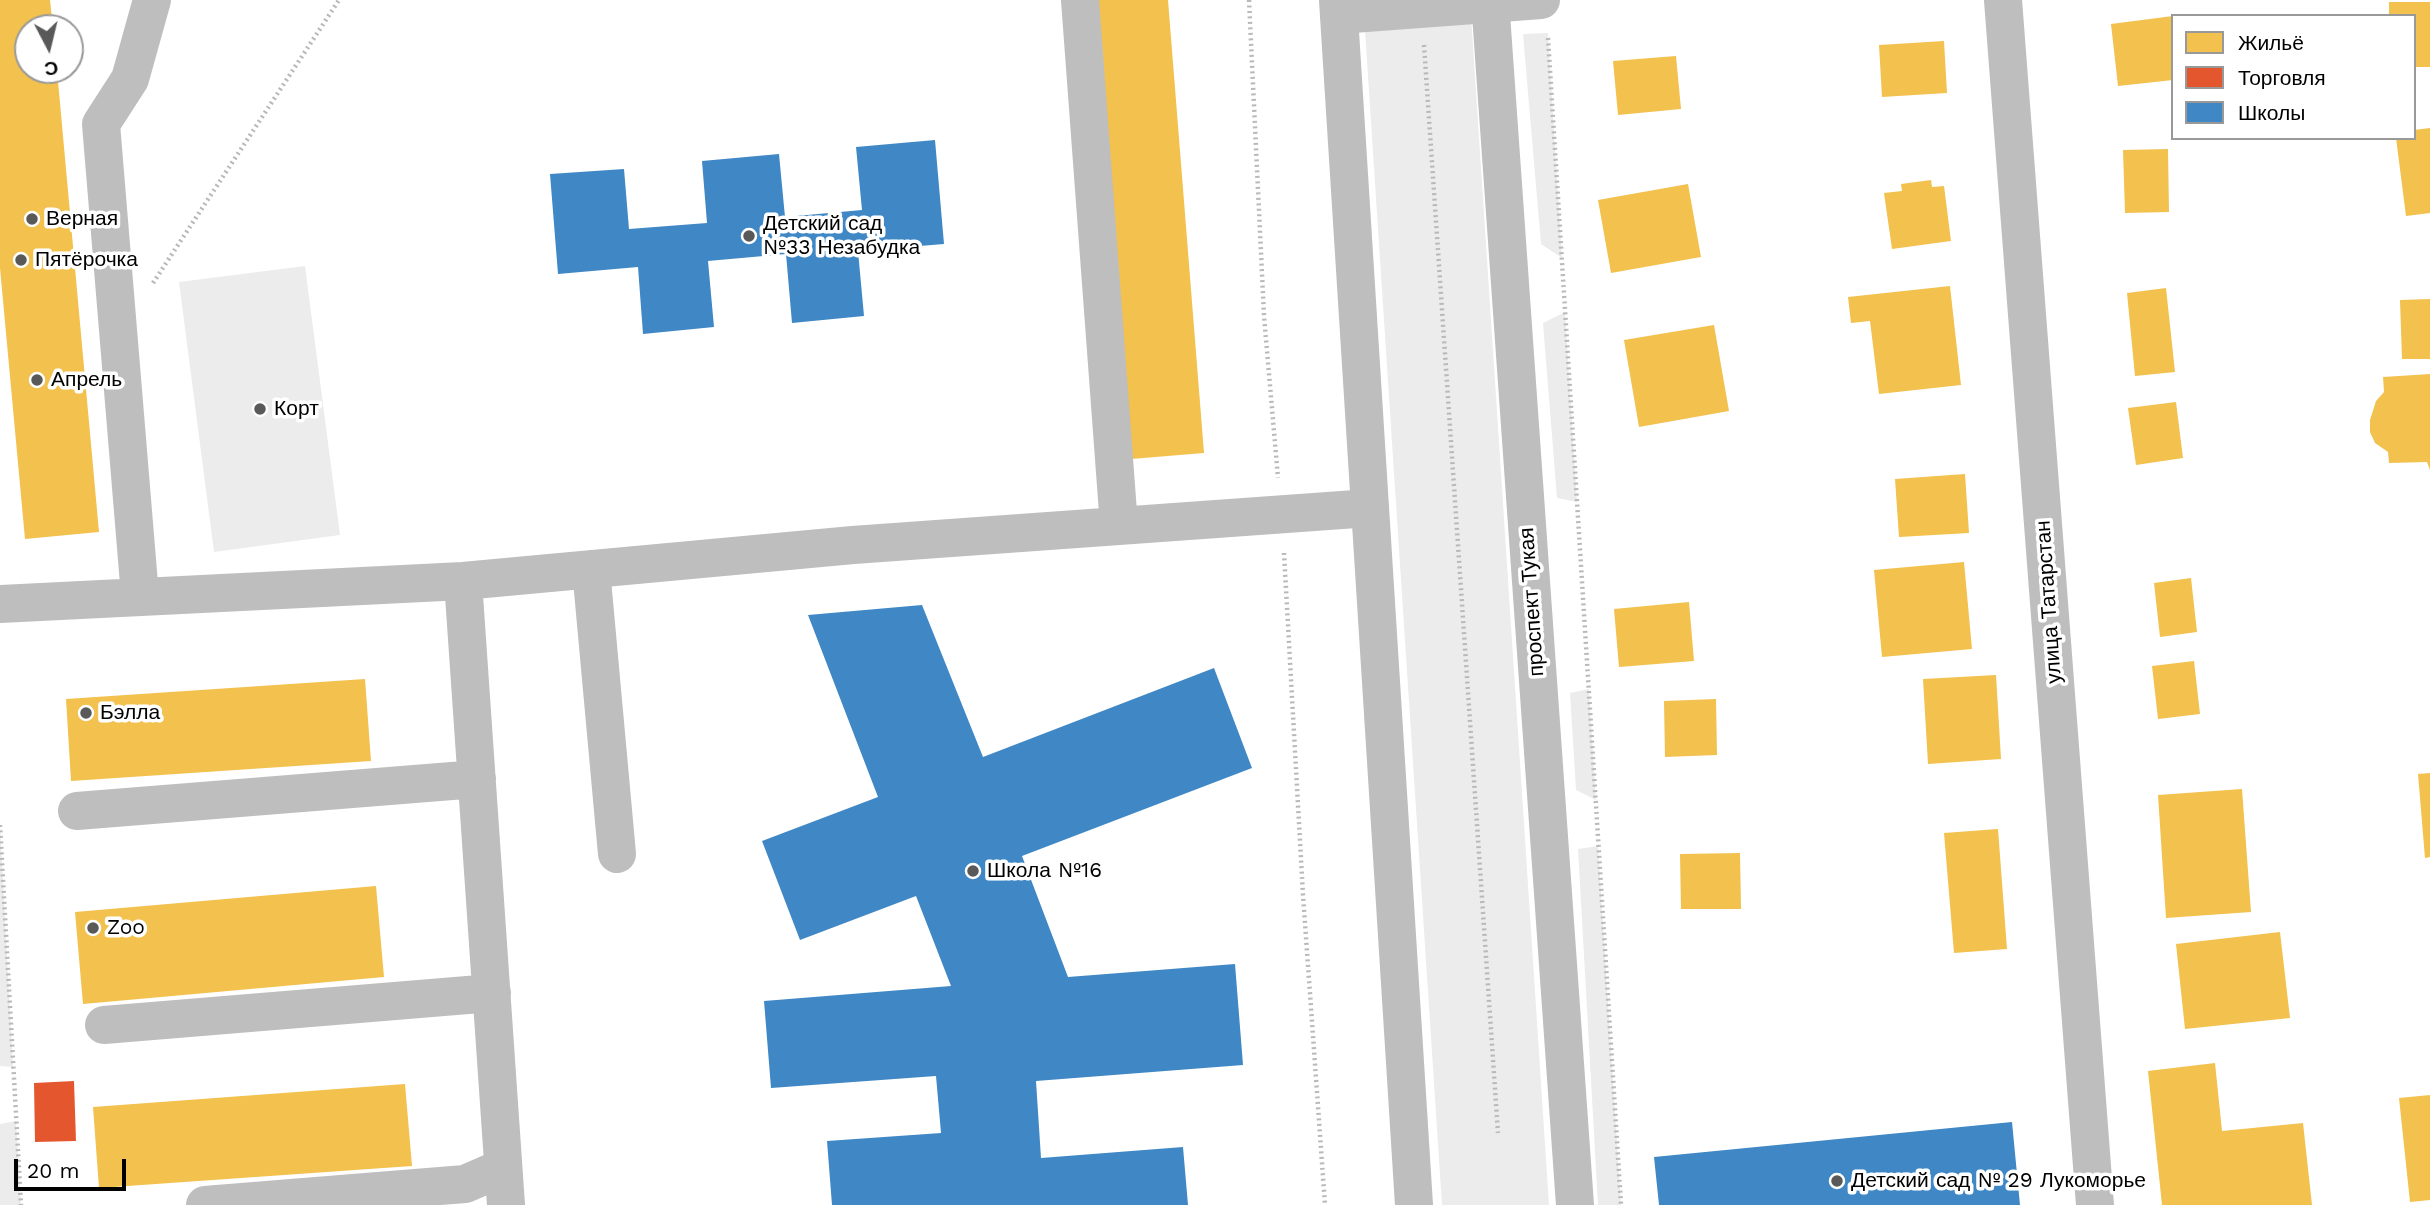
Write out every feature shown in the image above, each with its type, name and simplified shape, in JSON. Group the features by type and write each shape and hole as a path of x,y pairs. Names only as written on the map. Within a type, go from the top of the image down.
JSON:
{"main road":[{"path":"140,596 101,124 130,79 152,0"},
{"path":"1080,0 1119,526"},
{"name":"улица Татарстан","path":"2003,0 2095,1205"},
{"path":"1414,1205 1338,8 1490,2 1544,16"},
{"name":"проспект Тукая","path":"1490,2 1575,1205"},
{"path":"0,604 463,581 853,545 1370,508"},
{"path":"591,569 617,854"},
{"path":"205,1205 465,1184 504,1187 463,581"},
{"path":"77,811 477,779"},
{"path":"104,1025 492,993"}],"path":[{"path":"118,336 339,0"},
{"path":"1249,0 1264,316 1282,514 1303,895 1325,1205"},
{"path":"1544,16 1620,1205"},
{"path":"1424,37 1498,1133"},
{"path":"0,825 21,1205"}],"shaded area":[{"path":"1363,0 1470,0 1549,1205 1442,1205"},
{"path":"1548,33 1562,258 1541,244 1523,34"},
{"name":"Корт","path":"305,266 340,535 214,552 179,282"},
{"path":"1565,312 1577,502 1557,498 1543,323"},
{"path":"1589,689 1596,800 1576,790 1570,693"},
{"path":"0,825 13,1067 0,1066"},
{"path":"1598,846 1621,1205 1598,1205 1578,849"},
{"path":"16,1121 21,1205 0,1205 0,1124"}],"building: Жильё":[{"path":"0,0 50,0 52,14 14,14 14,84 58,84 99,532 25,539 0,268"},
{"path":"1094,0 1168,0 1204,453 1131,459"},
{"path":"2389,2 2430,2 2430,67 2416,67 2416,14 2389,14"},
{"path":"2171,16 2171,80 2118,86 2111,24"},
{"path":"1944,41 1947,93 1882,97 1879,45"},
{"path":"1676,56 1681,109 1618,115 1613,61"},
{"path":"2430,128 2430,213 2406,216 2396,140 2416,140 2416,130"},
{"path":"2168,149 2169,212 2125,213 2123,150"},
{"path":"1931,180 1932,187 1944,186 1951,241 1892,249 1884,193 1902,191 1901,184"},
{"path":"1688,184 1701,257 1611,273 1598,200"},
{"path":"1950,286 1961,385 1879,394 1870,321 1851,323 1848,297"},
{"path":"2166,288 2175,372 2135,376 2127,293"},
{"path":"2430,299 2430,359 2402,359 2400,300"},
{"path":"1714,325 1729,411 1639,427 1624,340"},
{"path":"2430,374 2430,470 2427,462 2389,463 2388,452 2375,443 2370,432 2370,420 2376,401 2384,392 2383,377"},
{"path":"2176,402 2183,458 2136,465 2128,408"},
{"path":"1965,474 1969,533 1899,537 1895,479"},
{"path":"1964,562 1972,649 1882,657 1874,570"},
{"path":"2191,578 2197,632 2160,637 2154,583"},
{"path":"1689,602 1694,661 1619,667 1614,609"},
{"path":"2194,661 2200,714 2158,719 2152,666"},
{"path":"1996,675 2001,759 1928,764 1923,679"},
{"path":"365,679 371,761 71,781 66,699"},
{"path":"1716,699 1717,755 1665,757 1664,701"},
{"path":"2430,773 2430,857 2425,858 2418,774"},
{"path":"2242,789 2251,912 2166,918 2158,795"},
{"path":"1998,829 2007,949 1954,953 1944,833"},
{"path":"1740,853 1741,909 1681,909 1680,854"},
{"path":"376,886 384,977 83,1004 75,912"},
{"path":"2280,932 2290,1018 2185,1029 2176,944"},
{"path":"2215,1063 2222,1131 2303,1123 2312,1205 2162,1205 2148,1071"},
{"path":"405,1084 412,1166 99,1188 93,1107"},
{"path":"2430,1095 2430,1200 2410,1202 2399,1098"}],"building: Торговля":[{"path":"74,1081 76,1141 35,1142 34,1083"}],"building: Школы":[{"name":"Детский сад №33 Незабудка","path":"935,140 944,244 858,251 864,316 792,323 786,254 708,261 714,327 643,334 638,267 558,274 550,174 624,169 629,229 707,223 702,161 779,154 785,217 862,210 856,147"},
{"path":"922,605 983,757 1214,668 1252,768 1022,856 1068,977 1235,964 1243,1065 1036,1081 1041,1158 1183,1147 1188,1205 832,1205 827,1141 941,1133 936,1076 771,1088 764,1001 951,986 916,896 800,940 762,841 878,797 808,615"},
{"name":"Детский сад № 29 Лукоморье","path":"2012,1122 2020,1205 1659,1205 1654,1157"}],"place":[{"name":"Верная","path":"32,219"},
{"name":"Детский сад №33 Незабудка","path":"749,236"},
{"name":"Пятёрочка","path":"21,260"},
{"name":"Апрель","path":"37,380"},
{"name":"Корт","path":"260,409"},
{"name":"Бэлла","path":"86,713"},
{"name":"Школа №16","path":"973,871"},
{"name":"Zoo","path":"93,928"},
{"name":"Детский сад № 29 Лукоморье","path":"1837,1181"}]}
